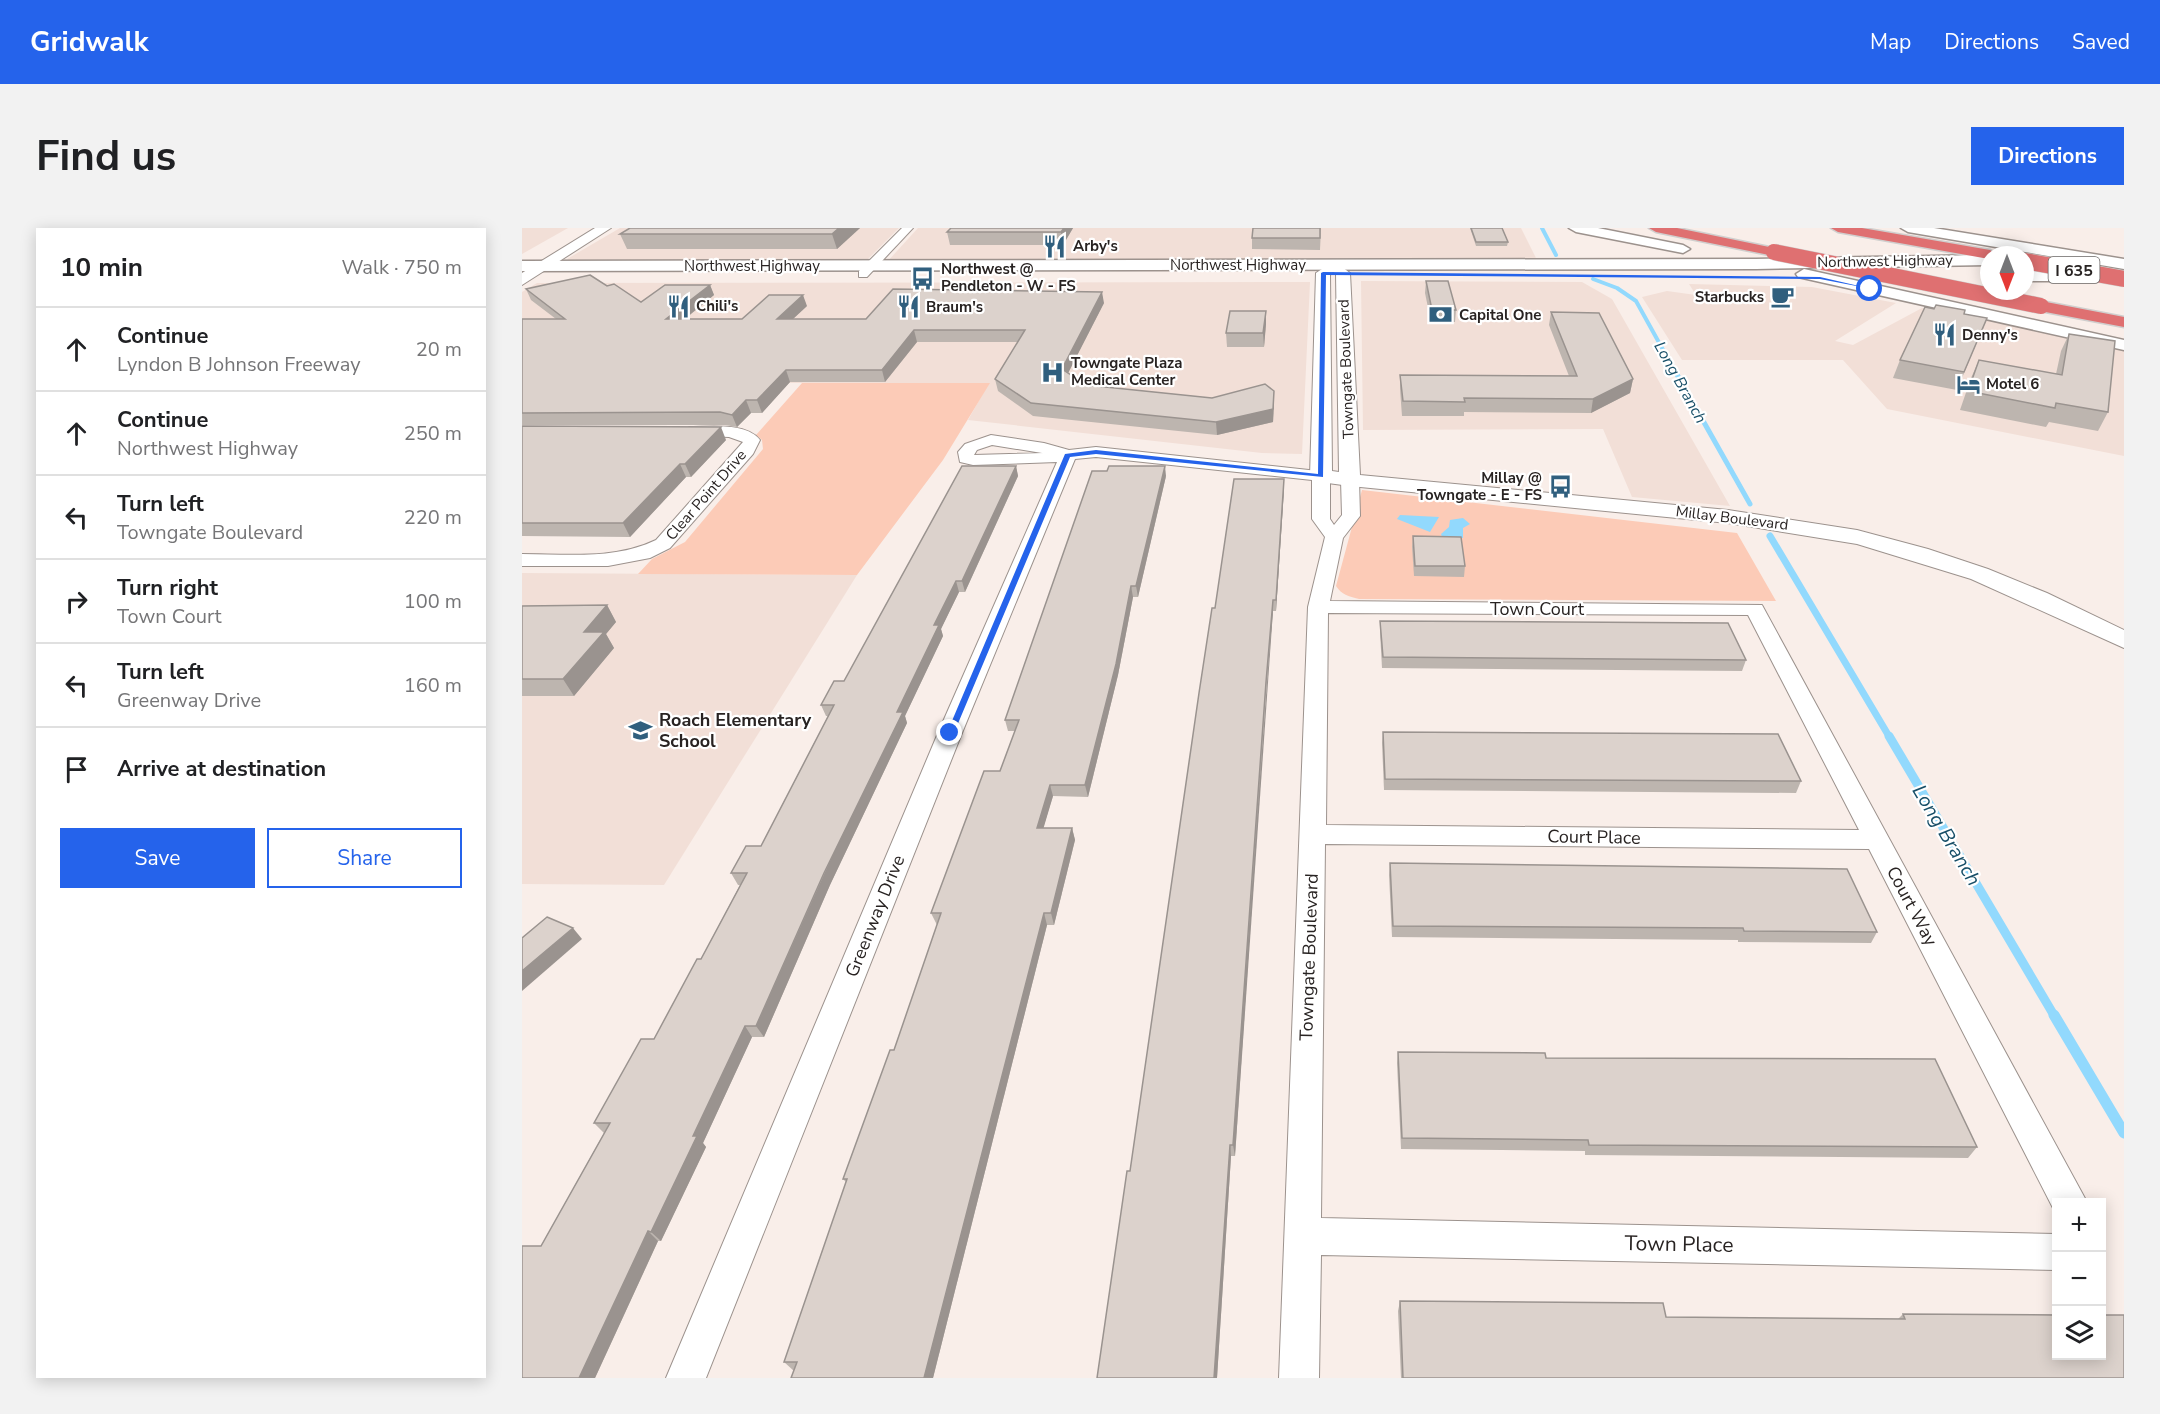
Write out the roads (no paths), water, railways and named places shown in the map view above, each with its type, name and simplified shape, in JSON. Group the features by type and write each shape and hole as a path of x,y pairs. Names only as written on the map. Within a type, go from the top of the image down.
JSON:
{"highway":[{"name":"I 635","path":"1656,228 2124,322"},
{"path":"1838,228 1980,255"},
{"name":"I 635","path":"2034,262 2124,277"},
{"path":"2048,307 2101,328 2124,333"},
{"path":"2057,329 2124,343"}],"main road":[{"path":"1563,228 1643,248 1648,254 1644,264"},
{"path":"1576,228 2057,329"},
{"path":"1908,228 2103,261"},
{"path":"2050,252 2124,261"},
{"name":"Northwest Highway","path":"524,274 867,270 1333,271 1644,264 1755,264 1980,256"},
{"path":"2034,261 2124,261"},
{"name":"Northwest Highway","path":"524,274 545,266 867,270"},
{"name":"Northwest Highway","path":"1531,268 1820,278 1978,277"},
{"path":"2034,276 2124,277"}],"street":[{"path":"545,266 604,228"},
{"path":"867,270 908,228"},
{"name":"Towngate Boulevard","path":"1333,271 1322,362 1321,519 1334,537"},
{"name":"Towngate Boulevard","path":"1299,1378 1318,608 1334,537 1351,516 1346,362 1333,271"},
{"path":"1322,362 1346,362"},
{"name":"Clear Point Drive","path":"522,560 608,560 643,554 663,544 747,450 752,440 742,435 725,432 677,432"},
{"path":"1068,455 1044,448 991,440 971,447 966,452 966,458 973,460 1038,459 1096,452 1321,476"},
{"path":"1349,450 1400,475 1446,489"},
{"name":"Greenway Drive","path":"686,1378 950,733 1068,455"},
{"name":"Millay Boulevard","path":"1321,476 1755,520 1847,535 1973,571 2065,609 2124,640"},
{"name":"Town Court","path":"1318,608 1755,609"},
{"name":"Court Way","path":"1755,609 2066,1198"},
{"name":"Court Place","path":"1312,834 1876,840"},
{"name":"Town Place","path":"1302,1236 2052,1252"}],"water":[{"path":"1400,515 1439,517 1430,532 1397,519"},
{"path":"1463,518 1470,524 1463,528 1463,538 1442,537 1441,534 1449,527 1450,520"}],"waterway":[{"name":"Long Branch","path":"1542,228 1556,255"},
{"name":"Long Branch","path":"1593,279 1617,288 1636,301 1667,357"},
{"name":"Long Branch","path":"1666,355 1750,504"},
{"name":"Long Branch","path":"1770,536 1890,738"},
{"name":"Long Branch","path":"1889,736 2055,1017"},
{"name":"Long Branch","path":"2054,1015 2124,1133"}],"place":[{"name":"Arby's","path":"1055,246"},
{"name":"Northwest @ Pendleton - W - FS","path":"923,278"},
{"name":"Starbucks","path":"1782,297"},
{"name":"Chili's","path":"678,306"},
{"name":"Braum's","path":"908,307"},
{"name":"Capital One","path":"1441,315"},
{"name":"Denny's","path":"1944,335"},
{"name":"Towngate Plaza Medical Center","path":"1053,372"},
{"name":"Motel 6","path":"1968,384"},
{"name":"Millay @ Towngate - E - FS","path":"1560,487"},
{"name":"Roach Elementary School","path":"641,730"}]}
